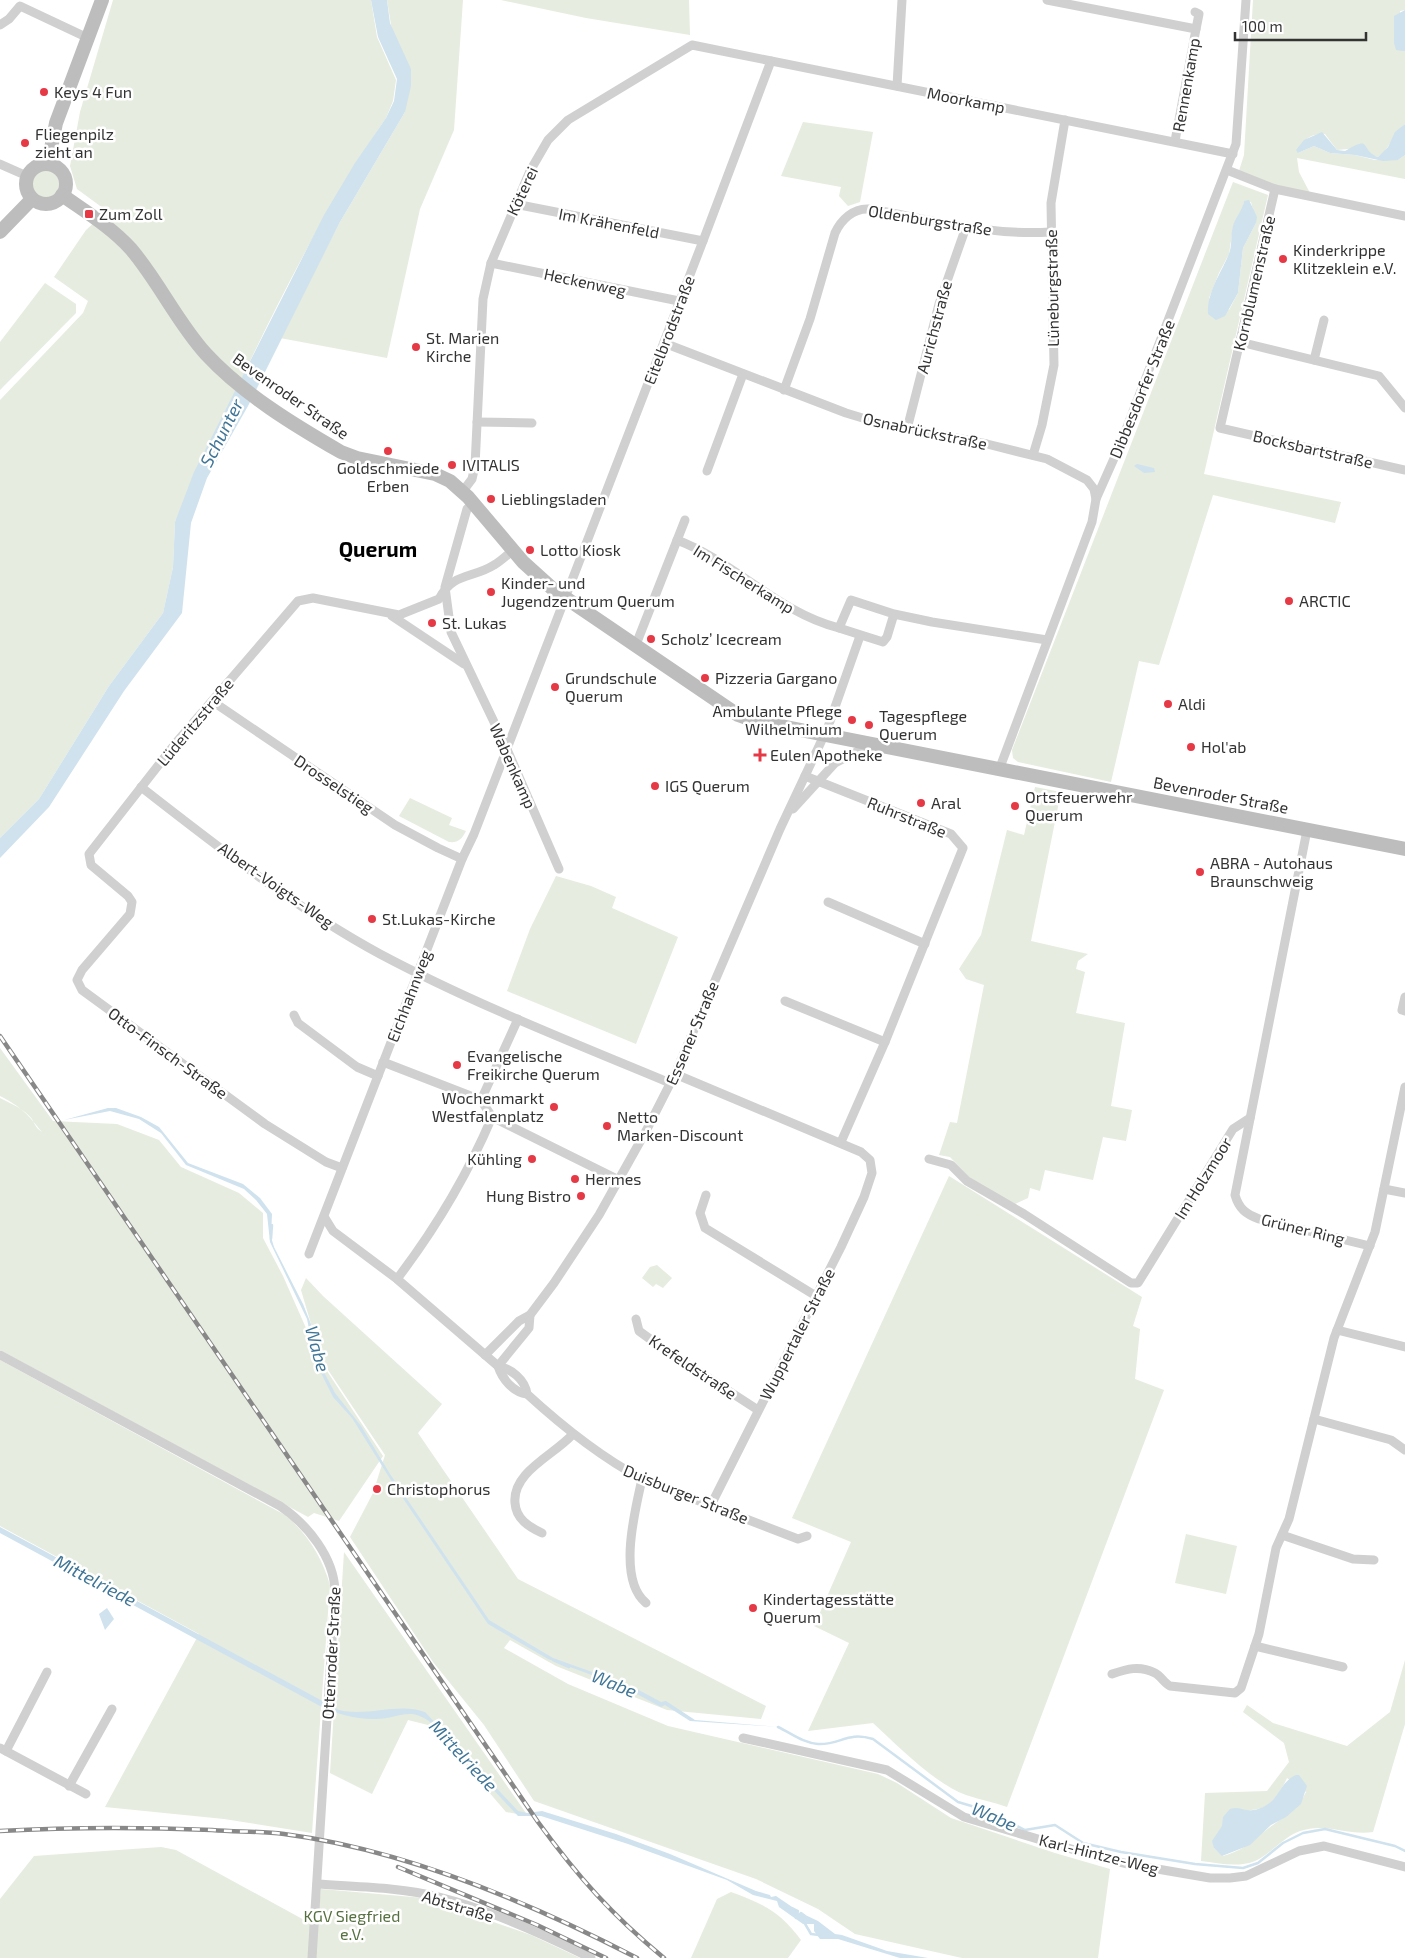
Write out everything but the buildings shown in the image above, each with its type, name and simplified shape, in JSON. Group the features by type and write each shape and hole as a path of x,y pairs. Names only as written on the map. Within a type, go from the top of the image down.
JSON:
{"main road":[{"path":"48,164 56,123 102,0"},
{"path":"48,164 57,167 64,175 66,185 57,201 48,204 32,199 26,190 27,176 36,166 48,164"},
{"name":"Bevenroder Straße","path":"62,195 101,221 120,237 206,354 236,381 341,452 362,460 435,474 450,481 474,503 533,572 564,598 738,715 755,721 824,736 1405,849"},
{"path":"0,232 32,199"}],"street":[{"path":"897,86 902,0"},
{"name":"Rennenkamp","path":"1047,0 1196,29"},
{"name":"Dibbesdorfer Straße","path":"998,770 1092,522 1096,499 1124,437 1233,154 1236,144 1246,0"},
{"path":"0,25 9,20 20,3 88,38"},
{"name":"Rennenkamp","path":"1175,141 1199,14 1195,12"},
{"name":"Moorkamp","path":"700,46 1233,154"},
{"name":"Köterei","path":"463,491 474,473 483,299 491,263 515,204 540,154 553,134 568,120 688,47 700,46"},
{"name":"Eitelbrodstraße","path":"564,598 703,242 771,61"},
{"name":"Lüneburgstraße","path":"1033,455 1042,425 1054,365 1050,232 1051,203 1065,120"},
{"path":"0,164 27,176"},
{"path":"1227,170 1275,189 1405,216"},
{"name":"Kornblumenstraße","path":"1220,428 1275,189"},
{"name":"Im Krähenfeld","path":"515,204 703,242"},
{"name":"Oldenburgstraße","path":"784,390 810,320 835,233 845,219 862,209 966,227 1010,232 1050,232"},
{"name":"Aurichstraße","path":"907,429 939,304 966,227"},
{"name":"Heckenweg","path":"491,263 679,301"},
{"path":"1314,360 1324,320"},
{"path":"1240,342 1378,376 1405,408"},
{"name":"Osnabrückstraße","path":"664,343 846,413 907,429 1033,455 1080,474 1094,489 1096,499"},
{"path":"707,471 743,374"},
{"path":"477,422 532,423"},
{"name":"Bocksbartstraße","path":"1220,428 1405,470"},
{"path":"392,616 399,616 438,599 445,587 467,509 474,503"},
{"path":"635,647 685,520"},
{"name":"Im Fischerkamp","path":"677,540 707,555 793,611 860,636 883,642 887,637 894,614"},
{"path":"445,587 452,581 494,566 513,550"},
{"name":"Wabenkamp","path":"445,587 451,632 506,747 559,869"},
{"name":"Lüderitzstraße","path":"132,907 128,896 91,865 89,860 94,847 212,701 293,606 301,600 313,598 392,616"},
{"name":"Eichhahnweg","path":"310,1254 417,972 462,858 474,834 564,598"},
{"path":"839,628 850,600 894,614 971,629 1047,640"},
{"path":"392,616 465,664"},
{"path":"824,736 860,636"},
{"name":"Drosselstieg","path":"212,701 395,825 438,848 462,858"},
{"name":"Essener Straße","path":"485,1355 519,1321 530,1315 576,1250 619,1180 675,1074 786,817 824,736"},
{"name":"Essener Straße","path":"786,817 818,781 840,760 870,745"},
{"name":"Ruhrstraße","path":"805,776 951,834 960,842 963,848 962,856 885,1042 841,1142"},
{"name":"Albert-Voigts-Weg","path":"141,787 289,896 379,954 518,1019 670,1083"},
{"path":"1250,1118 1307,830"},
{"path":"828,902 925,944"},
{"name":"Otto-Finsch-Straße","path":"132,907 130,914 82,970 78,980 82,990 258,1118 326,1162 342,1168"},
{"path":"1405,996 1402,1010 1405,1011"},
{"path":"785,1002 885,1042"},
{"path":"294,1015 298,1023 357,1066 378,1076"},
{"path":"482,1100 518,1019"},
{"path":"383,1062 482,1100 492,1117 619,1180"},
{"path":"675,1074 841,1142"},
{"path":"1112,1674 1133,1667 1156,1674 1164,1683 1170,1686 1235,1693 1241,1688 1256,1646 1276,1548 1289,1519 1337,1330 1370,1246 1405,1087"},
{"path":"397,1279 445,1211 492,1117"},
{"name":"Im Holzmoor","path":"928,1159 951,1165 967,1181 978,1188 1024,1214 1131,1283 1138,1283 1233,1129 1250,1118"},
{"name":"Grüner Ring","path":"1250,1118 1235,1195 1238,1204 1244,1211 1259,1219 1370,1246"},
{"name":"Wuppertaler Straße","path":"711,1505 868,1188 872,1173 870,1160 861,1152 841,1142"},
{"path":"1384,1188 1405,1193"},
{"path":"706,1195 700,1213 705,1228 816,1296"},
{"name":"Duisburger Straße","path":"325,1218 333,1231 397,1279 498,1366 501,1375 519,1392 527,1394 572,1435 620,1467 642,1479 798,1539 807,1536"},
{"name":"Essener Straße","path":"498,1366 528,1328 530,1315"},
{"name":"Krefeldstraße","path":"636,1319 640,1331 654,1342 758,1410"},
{"path":"1337,1330 1405,1347"},
{"name":"Ottenroder Straße","path":"0,1355 280,1506 302,1523 324,1556 335,1577 312,1958"},
{"path":"1314,1419 1391,1440 1405,1450"},
{"path":"542,1533 524,1522 517,1514 514,1500 516,1492 527,1473 563,1445 572,1435"},
{"path":"642,1479 632,1530 630,1568 638,1596 646,1603"},
{"path":"1282,1535 1352,1559 1374,1560"},
{"path":"1256,1646 1343,1667"},
{"path":"47,1672 3,1749 86,1794"},
{"path":"69,1786 112,1709"},
{"name":"Karl-Hintze-Weg","path":"743,1738 887,1770 964,1817 1098,1857 1128,1864 1210,1878 1230,1878 1246,1876 1299,1851 1324,1846 1405,1867"},
{"name":"Abtstraße","path":"317,1884 399,1890 452,1900 521,1926 590,1958"}],"green space":[{"path":"113,0 371,0 377,37 396,80 393,101 386,118 355,166 298,265 247,367 175,522 173,567 163,613 109,686 39,799 0,838 0,400 83,313 88,301 54,277 86,230 107,211 77,189 70,166 80,112"},
{"path":"387,0 463,0 454,130 420,209 387,358 280,338 340,222 405,112"},
{"path":"501,0 689,0 690,35 586,18"},
{"path":"1253,0 1405,0 1405,10 1400,11 1403,51 1405,51 1405,124 1378,157 1348,149 1337,150 1325,134 1308,138 1302,144 1298,153 1314,146 1330,153 1355,155 1375,160 1398,160 1405,155 1405,179 1297,158 1299,172 1311,195 1238,174 1244,155"},
{"path":"803,122 873,132 860,202 848,206 839,196 841,187 781,176"},
{"path":"45,170 55,174 59,184 55,194 45,198 35,194 31,184 35,174"},
{"path":"1233,182 1268,195 1204,474 1341,502 1335,523 1213,495 1159,665 1139,661 1111,782 1018,762 1013,758 1012,750","holes":["1244,201 1251,202 1256,223 1243,248 1238,293 1229,310 1209,298 1229,254 1233,227 1242,212"]},
{"path":"45,283 76,304 76,313 0,390 0,342"},
{"path":"1035,787 1061,792 1031,941 1088,954 1078,961 1076,969 1085,972 1076,1013 1125,1023 1111,1106 1132,1110 1126,1141 1103,1137 1093,1180 1045,1170 1040,1191 1030,1188 1028,1198 1015,1204 974,1182 950,1157 939,1155 950,1122 957,1123 984,985 966,979 959,969 981,935 1007,830 1024,835"},
{"path":"410,798 452,818 449,825 466,831 463,836 457,841 449,842 399,816"},
{"path":"556,876 591,886 616,897 612,908 678,937 636,1044 507,991 530,929"},
{"path":"0,1048 53,1121 117,1124 159,1140 181,1167 239,1193 263,1213 263,1238 283,1276 321,1362 383,1456 339,1521 314,1513 308,1517 0,1350 0,1098 21,1109 0,1096"},
{"path":"949,1176 1142,1297 1133,1326 1140,1329 1135,1379 1164,1390 1007,1807 954,1790 917,1764 873,1723 808,1731 849,1643 814,1626 851,1542 792,1518"},
{"path":"657,1265 672,1278 663,1288 656,1284 653,1287 642,1278 650,1267"},
{"path":"306,1278 323,1296 442,1404 418,1433 518,1579 766,1706 761,1719 667,1710 556,1666 510,1640 504,1648 568,1684 668,1726 878,1774 897,1783 951,1818 1055,1853 1110,1869 1098,1958 962,1958 855,1934 818,1909 756,1879 534,1801 484,1725 433,1662 350,1537 373,1493 385,1455 322,1361 301,1290"},
{"path":"0,1360 285,1515 313,1546 323,1565 330,1585 312,1833 224,1819 105,1807 199,1634 0,1526"},
{"path":"1186,1534 1237,1546 1226,1594 1175,1583"},
{"path":"344,1552 528,1816 506,1812 432,1726 408,1720 372,1794 330,1773"},
{"path":"1405,1660 1405,1724 1373,1832 1364,1833 1328,1828 1310,1829 1294,1834 1255,1861 1242,1864 1228,1864 1201,1861 1205,1793 1267,1791 1289,1762 1284,1743 1243,1712 1247,1705 1273,1723 1347,1746 1390,1712","holes":["1287,1778 1306,1792 1292,1811 1245,1847 1223,1856 1214,1848 1217,1836 1227,1822 1247,1811 1269,1804 1278,1794"]},
{"name":"KGV Siegfried e.V.","path":"161,1847 176,1850 317,1927 321,1889 424,1898 531,1935 580,1958 0,1958 0,1899 34,1856"},
{"path":"731,1892 762,1905 786,1922 793,1930 801,1940 788,1958 691,1958 717,1899"}],"water":[{"name":"Schunter","path":"371,0 387,0 390,23 411,69 411,86 405,112 340,222 248,406 207,478 191,523 182,613 124,691 49,807 0,858 0,838 39,799 109,686 163,613 173,567 175,522 194,472 324,215 355,163 386,118 394,101 397,79 378,37"},
{"path":"1405,10 1405,51 1403,51 1396,50 1394,43 1394,16"},
{"path":"1405,124 1405,155 1398,160 1383,161 1355,155 1330,153 1314,146 1298,153 1296,150 1304,140 1322,132 1337,150 1345,151 1363,144 1372,154 1378,157 1388,147 1395,132"},
{"path":"1249,200 1257,217 1256,223 1243,248 1238,293 1225,316 1216,320 1208,314 1210,298 1230,252 1234,223 1244,201"},
{"path":"1137,464 1154,468 1155,472 1144,473 1134,466"},
{"path":"108,1108 116,1108 141,1117 159,1127 188,1163 243,1184 260,1198 272,1214 271,1237 274,1247 303,1304 311,1324 319,1363 335,1393 361,1426 390,1474 489,1620 553,1658 631,1686 661,1702 666,1701 695,1720 779,1727 690,1721 665,1705 661,1707 622,1686 548,1659 488,1624 394,1485 352,1418 333,1397 316,1363 307,1319 270,1242 267,1214 244,1189 186,1165 161,1133 139,1119 110,1111 64,1120"},
{"path":"0,1527 339,1710 361,1712 405,1708 425,1712 518,1811 527,1813 542,1811 616,1834 670,1854 771,1897 776,1896 798,1911 796,1918 801,1913 818,1921 835,1934 887,1951 928,1958 900,1958 838,1939 820,1939 814,1931 814,1924 803,1924 779,1907 777,1901 753,1895 727,1880 628,1844 541,1816 518,1816 429,1721 414,1714 381,1719 359,1718 340,1714 320,1706 0,1533"},
{"path":"107,1608 114,1619 105,1630 99,1614"},
{"path":"1299,1775 1307,1786 1301,1804 1286,1817 1271,1825 1250,1845 1222,1856 1214,1848 1212,1841 1222,1826 1223,1817 1230,1809 1253,1810 1265,1806 1274,1799 1287,1781"}],"waterway":[{"name":"Wabe","path":"271,1239 272,1225"},
{"name":"Wabe","path":"553,1660 569,1667"},
{"name":"Wabe","path":"778,1727 802,1740 818,1744 833,1743 850,1737 873,1739 958,1802 985,1810 1025,1830 1055,1825 1083,1843 1121,1852 1195,1864 1243,1868 1258,1863 1283,1843 1303,1833 1325,1829 1395,1846 1405,1851"},
{"name":"Mittelriede","path":"792,1908 798,1911 796,1918 801,1913 805,1916"},
{"name":"Mittelriede","path":"804,1922 811,1934 819,1935"}],"railway":[{"path":"0,1036 538,1822 596,1894 664,1958"},
{"path":"0,1831 80,1828 185,1829 275,1833 330,1842 375,1852 466,1881 553,1917 637,1958"},
{"path":"398,1867 537,1925 606,1958"}],"place":[{"name":"Keys 4 Fun","path":"44,92"},
{"name":"Fliegenpilz zieht an","path":"25,143"},
{"name":"Zum Zoll","path":"89,214"},
{"name":"Kinderkrippe Klitzeklein e.V.","path":"1283,259"},
{"name":"St. Marien Kirche","path":"416,347"},
{"name":"Goldschmiede Erben","path":"388,451"},
{"name":"IVITALIS","path":"452,465"},
{"name":"Lieblingsladen","path":"491,499"},
{"name":"Lotto Kiosk","path":"530,550"},
{"name":"Kinder- und Jugendzentrum Querum","path":"491,592"},
{"name":"ARCTIC","path":"1289,601"},
{"name":"St. Lukas","path":"432,623"},
{"name":"Scholz’ Icecream","path":"651,639"},
{"name":"Pizzeria Gargano","path":"705,678"},
{"name":"Grundschule Querum","path":"555,687"},
{"name":"Aldi","path":"1168,704"},
{"name":"Ambulante Pflege Wilhelminum","path":"852,720"},
{"name":"Tagespflege Querum","path":"869,725"},
{"name":"Hol'ab","path":"1191,747"},
{"name":"Eulen Apotheke","path":"760,755"},
{"name":"IGS Querum","path":"655,786"},
{"name":"Aral","path":"921,803"},
{"name":"Ortsfeuerwehr Querum","path":"1015,806"},
{"name":"ABRA - Autohaus Braunschweig","path":"1200,872"},
{"name":"St.Lukas-Kirche","path":"372,919"},
{"name":"Evangelische Freikirche Querum","path":"457,1065"},
{"name":"Wochenmarkt Westfalenplatz","path":"554,1107"},
{"name":"Netto Marken-Discount","path":"607,1126"},
{"name":"Kühling","path":"532,1159"},
{"name":"Hermes","path":"575,1179"},
{"name":"Hung Bistro","path":"581,1196"},
{"name":"Christophorus","path":"377,1489"},
{"name":"Kindertagesstätte Querum","path":"753,1608"}],"district":[{"name":"Querum","path":"378,550"}]}
